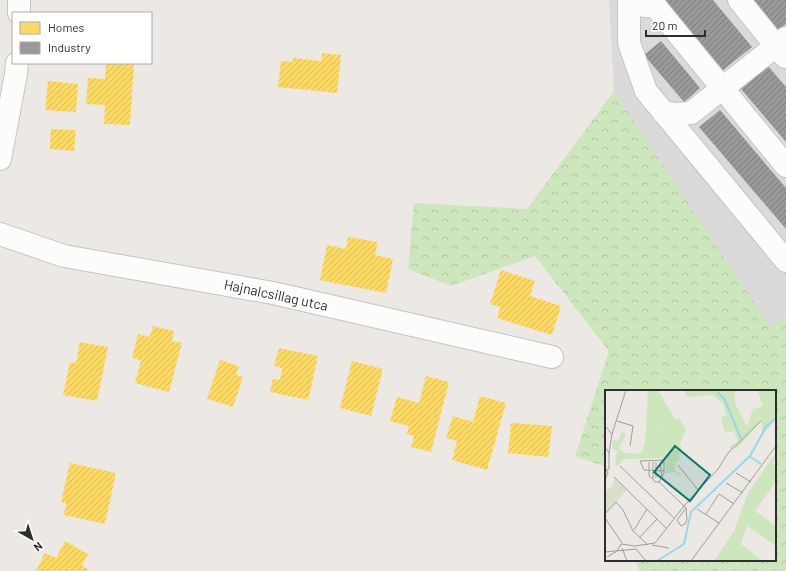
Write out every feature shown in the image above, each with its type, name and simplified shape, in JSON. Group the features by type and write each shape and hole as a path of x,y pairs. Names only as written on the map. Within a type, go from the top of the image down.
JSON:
{"street":[{"path":"19,12 20,0"},
{"path":"663,112 674,114 691,113 723,88 783,47 739,0"},
{"path":"786,166 656,7 629,2 628,43 646,90 786,262"},
{"path":"0,159 17,64"},
{"name":"Hajnalcsillag utca","path":"0,234 64,256 273,293 552,357"}],"shaded area":[{"path":"609,0 786,0 786,315 771,328 614,91"}],"green space":[{"path":"614,91 771,327 786,315 786,571 640,571 635,561 776,561 776,390 605,390 605,467 575,456 609,351 535,256 451,286 408,269 414,203 527,209"}],"building: Homes":[{"path":"322,53 341,55 337,93 278,87 281,61 293,62 293,58 321,61"},
{"path":"106,64 134,64 130,125 104,124 105,105 86,104 88,78 105,79"},
{"path":"48,81 78,84 76,112 45,110"},
{"path":"51,129 76,130 74,151 50,149"},
{"path":"348,237 378,242 375,255 393,259 386,293 320,280 327,245 346,249"},
{"path":"501,270 535,281 530,296 561,306 552,335 497,318 500,307 490,304"},
{"path":"153,326 174,331 172,341 182,343 169,392 135,383 141,360 132,358 138,334 150,337"},
{"path":"80,342 108,347 97,401 63,395 70,362 76,363"},
{"path":"279,348 318,356 308,400 270,392 273,379 280,380 282,368 274,366"},
{"path":"220,360 239,366 236,375 243,377 233,407 207,399"},
{"path":"352,361 383,369 371,416 340,408"},
{"path":"426,376 449,382 431,452 411,447 414,436 407,434 409,426 390,421 397,397 419,403"},
{"path":"480,396 506,403 487,470 452,460 457,441 446,438 453,416 473,422"},
{"path":"511,423 552,426 548,457 508,453"},
{"path":"70,463 116,473 105,524 64,515 66,503 61,502"},
{"path":"65,541 88,554 82,566 89,570 36,571 45,553 56,558"}],"building: Industry":[{"path":"665,0 713,0 752,47 722,71"},
{"path":"754,0 786,0 786,24 778,30"},
{"path":"661,41 700,88 684,102 644,55"},
{"path":"768,66 786,87 786,142 741,89"},
{"path":"720,110 786,188 786,229 699,127"}]}
